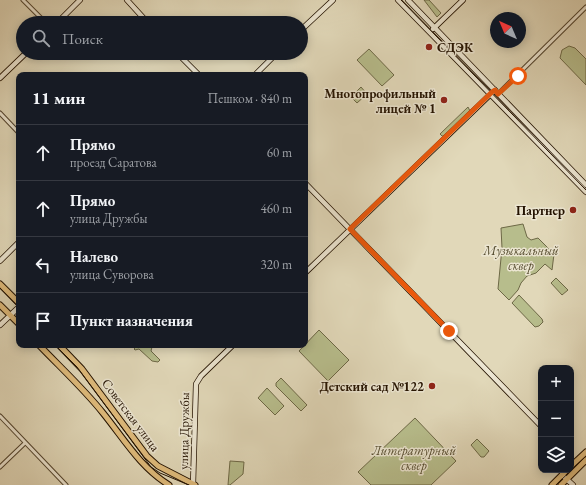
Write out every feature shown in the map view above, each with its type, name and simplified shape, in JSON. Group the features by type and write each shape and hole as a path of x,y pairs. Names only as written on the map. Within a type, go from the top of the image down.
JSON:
{"main road":[{"path":"63,16 80,0"},
{"path":"124,0 128,2 141,16"},
{"path":"308,23 333,0"},
{"path":"398,0 586,192"},
{"path":"408,0 586,185"},
{"path":"430,32 463,0"},
{"path":"1,75 18,60"},
{"path":"184,60 195,71"},
{"path":"258,72 270,60"},
{"path":"308,271 490,94 497,92"},
{"path":"494,98 497,92"},
{"path":"308,186 538,423"},
{"path":"0,261 16,245"},
{"path":"0,284 16,300"},
{"path":"0,305 16,321"},
{"path":"0,326 16,310"},
{"name":"Советская улица","path":"42,348 102,411 140,462 154,476 169,485"},
{"name":"Советская улица","path":"62,348 82,369 147,456 158,466 194,485"},
{"name":"улица Дружбы","path":"194,485 196,384 201,376 226,348"},
{"path":"580,466 576,462 586,452"},
{"path":"561,485 586,460"},
{"path":"552,485 562,475 573,485"}],"street":[{"path":"23,0 39,16"},
{"path":"26,4 30,0"},
{"path":"497,92 506,87 586,7"},
{"path":"0,113 16,130"},
{"path":"0,416 66,485"},
{"path":"0,467 25,443"}],"green space":[{"path":"424,0 429,0 441,13 437,17"},
{"path":"569,46 575,48 586,59 586,85 560,58 562,50"},
{"path":"369,49 394,75 382,86 357,60"},
{"path":"361,87 367,94 357,103 351,97"},
{"path":"468,107 470,111 444,136 442,136 440,134"},
{"name":"Музыкальный сквер","path":"523,224 527,237 531,240 538,238 554,254 552,270 545,264 536,273 527,276 509,300 498,289 502,248 501,228"},
{"path":"556,278 568,290 562,295 551,283"},
{"path":"519,295 542,319 543,322 539,326 535,327 512,303"},
{"path":"319,330 349,360 328,381 299,351 302,348 308,348 308,342"},
{"path":"152,348 151,351 160,360 158,362 152,361 139,349 134,349"},
{"path":"281,378 307,405 301,411 276,386 276,383"},
{"path":"267,388 284,406 275,415 258,398"},
{"name":"Литературный сквер","path":"415,418 456,461 431,485 371,485 358,472"},
{"path":"477,439 489,451 484,457 481,457 471,445"},
{"path":"230,461 244,462 243,474 228,485"}],"tram line":[{"path":"401,0 586,190"},
{"path":"0,288 16,305"},
{"path":"58,348 77,367 151,467 160,473 189,485"},
{"path":"556,485 586,456"}],"place":[{"name":"СДЭК","path":"429,47"},
{"name":"Многопрофильный лицей № 1","path":"444,100"},
{"name":"Партнер","path":"573,210"},
{"name":"Детский сад №122","path":"432,386"}],"route":[{"path":"449,331 350,229 492,92 495,90 498,94 518,76"}]}
